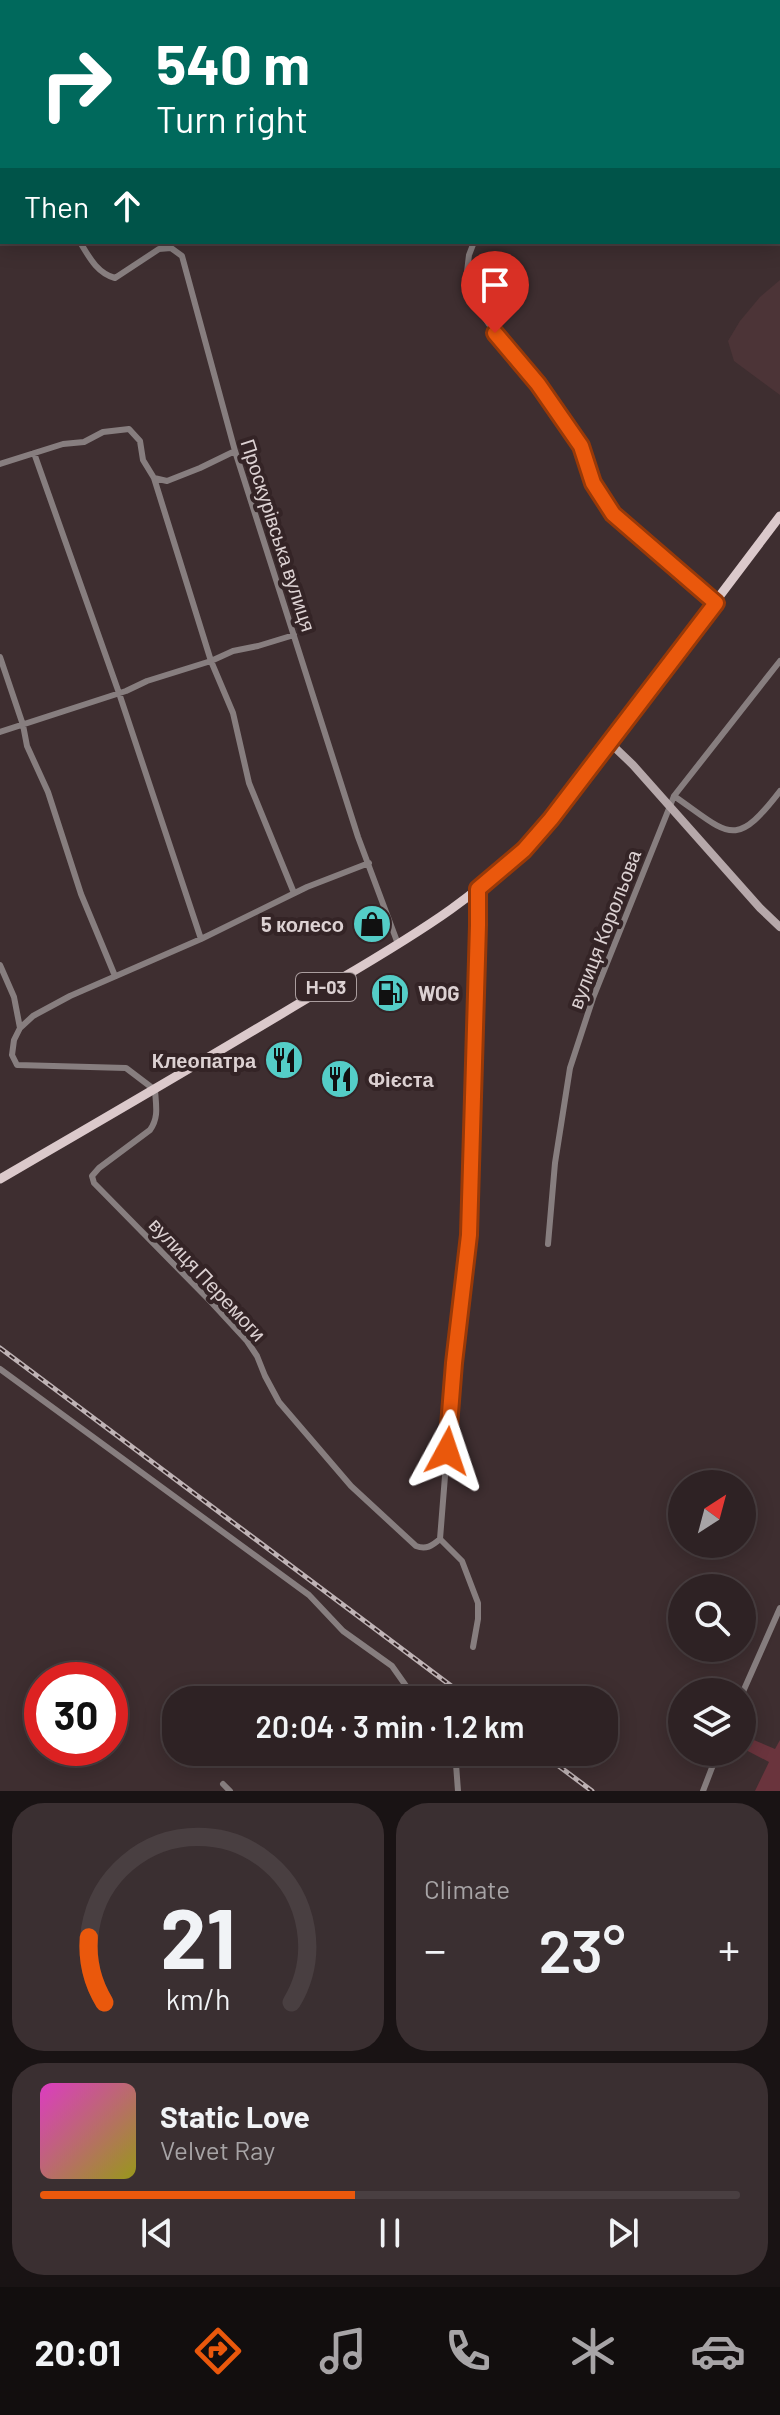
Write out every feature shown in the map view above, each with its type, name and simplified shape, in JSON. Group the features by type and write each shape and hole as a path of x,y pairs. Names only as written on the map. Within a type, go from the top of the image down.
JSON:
{"main road":[{"name":"Н-03","path":"0,1179 155,1090 440,918 524,850 610,743 780,516"},
{"path":"610,743 780,927"}],"street":[{"name":"Проскурівська вулиця","path":"81,244 104,275 115,278 159,249 171,248 182,256 235,451 358,837 398,944"},
{"path":"473,244 466,280 474,302 495,333 538,384 581,446 593,483 613,514 716,603"},
{"path":"0,464 63,444 84,442 103,432 129,429 140,441 143,460 154,478 211,661 233,713 249,783 294,893"},
{"path":"154,478 167,481 235,451"},
{"path":"34,453 201,939"},
{"path":"0,732 233,651 294,635"},
{"path":"0,657 27,746 48,792 81,894 115,976"},
{"name":"вулиця Корольова","path":"548,1244 555,1163 570,1068 593,998 674,796 780,661"},
{"path":"674,796 719,827 732,831 746,828 759,819 780,791"},
{"path":"155,1090 126,1068 17,1065 12,1055 14,1040 20,1028 33,1016 294,893 369,863"},
{"path":"473,1647 478,1603 462,1561 440,1539 454,1363 469,1235 478,889"},
{"path":"0,965 14,997 20,1028"},
{"name":"вулиця Перемоги","path":"155,1090 157,1114 150,1130 99,1168 92,1176 94,1183 247,1341 279,1402 351,1486 416,1546 428,1547 440,1539"},
{"path":"0,1369 309,1595 343,1631 392,1666 406,1686"},
{"path":"749,1678 780,1608"},
{"path":"456,1766 458,1791"},
{"path":"703,1791 713,1766"},
{"path":"223,1784 230,1791"}],"shaded area":[{"path":"780,280 780,395 734,361 728,341 760,297"},
{"path":"780,1740 780,1791 755,1791 769,1762 756,1755 756,1741 775,1749"}],"railway":[{"path":"0,1348 451,1686"},
{"path":"559,1766 592,1791"}],"place":[{"name":"5 колесо","path":"372,924"},
{"name":"WOG","path":"390,993"},
{"name":"Клеопатра","path":"284,1060"},
{"name":"Фієста","path":"340,1079"}],"route":[{"path":"447,1451 469,1235 478,889 524,850 551,819 716,603 613,514 593,483 581,446 538,384 495,333"}]}
